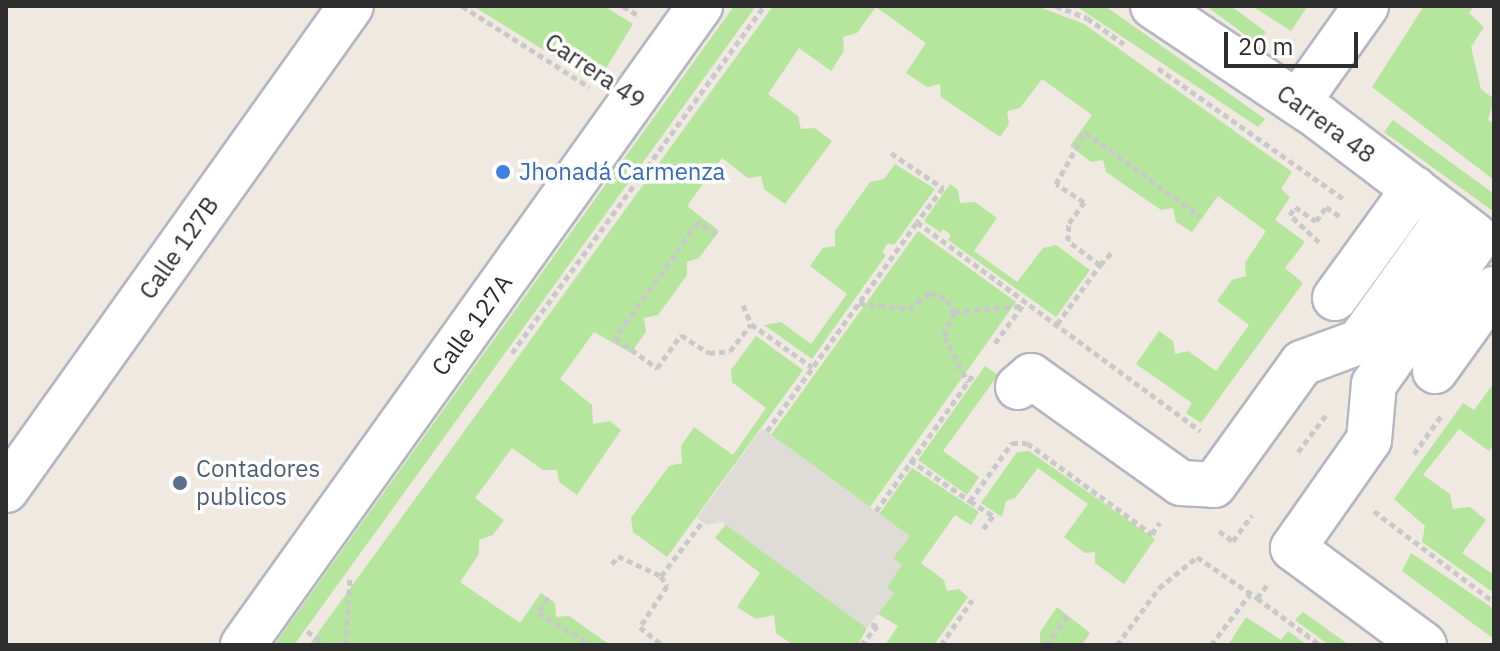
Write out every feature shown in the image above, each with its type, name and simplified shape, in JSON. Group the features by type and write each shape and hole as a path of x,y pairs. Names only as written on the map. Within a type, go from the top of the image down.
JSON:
{"street":[{"name":"Calle 127B","path":"6,490 351,6"},
{"name":"Calle 127A","path":"243,645 700,6"},
{"name":"Carrera 48","path":"1153,6 1298,102 1474,235"},
{"path":"1298,102 1366,6"},
{"path":"1335,298 1414,189"},
{"path":"1018,387 1031,376 1181,483 1214,485 1302,363 1359,342 1474,235"},
{"path":"1424,645 1293,548 1369,440 1374,384 1474,235"},
{"path":"1440,392 1494,289"}],"path":[{"name":"Carrera 49","path":"462,6 624,112 665,143"},
{"path":"507,359 764,6"},
{"path":"1056,6 1087,18 1136,53"},
{"path":"1149,62 1345,200"},
{"path":"1100,265 1068,241 1069,223 1084,202 1056,184 1085,132 1200,216"},
{"path":"767,431 943,188 891,153"},
{"path":"1312,233 1290,215 1295,207 1316,221 1326,207 1341,218"},
{"path":"716,235 698,222 615,338 657,368 681,335 709,353 730,351 751,324"},
{"path":"917,222 1023,304 1057,324 1202,432 1211,420"},
{"path":"1057,324 1112,252"},
{"path":"859,303 909,309 920,295 930,292 947,300 954,312"},
{"path":"954,312 1023,304"},
{"path":"986,357 1023,304"},
{"path":"743,305 751,324 812,367"},
{"path":"954,312 944,336 968,382"},
{"path":"876,511 977,369"},
{"path":"1408,463 1440,392"},
{"path":"970,501 993,516 981,532"},
{"path":"1382,501 1373,513 1494,602"},
{"path":"661,576 703,521"},
{"path":"1257,598 1293,548"},
{"path":"612,564 618,556 661,576 667,586 640,627 662,645"},
{"path":"1117,645 1159,588 1197,557 1320,645"},
{"path":"342,587 359,563"},
{"path":"346,645 350,576"},
{"path":"1211,645 1250,594"},
{"path":"548,597 538,613 593,645"},
{"path":"941,645 972,600"},
{"path":"1046,645 1067,616"},
{"path":"300,645 317,621"},
{"path":"861,645 877,626 871,624"}],"green space":[{"path":"473,6 604,6 633,24 597,83"},
{"path":"734,6 756,6 294,645 274,645"},
{"path":"773,6 1037,6 1084,24 1292,172 1281,189 1290,197 1275,220 1305,242 1285,268 1303,283 1201,423 1186,413 1192,403 1136,364 1159,331 1173,341 1175,354 1188,351 1216,371 1249,325 1217,301 1232,280 1246,276 1245,263 1266,231 1218,196 1192,232 1176,222 1173,208 1161,210 1106,172 1103,160 1091,162 1070,146 1092,115 1042,79 1020,108 1007,111 1009,124 1000,137 941,97 940,84 927,87 906,73 926,43 876,7 857,33 843,37 844,51 831,71 799,48 768,94 798,116 801,129 815,128 832,141 785,204 764,189 761,176 748,178 722,158 687,206 719,231 699,258 687,262 687,275 658,315 644,318 646,332 631,353 594,332 560,379 592,405 593,424 610,421 621,430 577,495 559,482 557,470 543,470 512,448 475,498 504,520 493,535 479,540 479,554 460,582 520,623 541,593 555,603 556,617 569,616 610,645 309,645"},
{"path":"1076,6 1105,6 1265,119 1258,127"},
{"path":"1206,6 1231,6 1266,32 1258,44"},
{"path":"1252,6 1305,6 1307,7 1291,31"},
{"path":"1424,6 1474,6 1469,13 1484,27 1471,47 1481,89 1494,99 1488,120 1494,124 1494,180 1372,87"},
{"path":"1393,120 1494,194 1494,212 1384,132"},
{"path":"895,164 935,189 894,245 888,243 882,252 886,255 812,359 764,325 781,322 811,344 847,294 810,266 823,248 835,246 835,231 870,182 884,179"},
{"path":"950,184 958,190 960,203 975,202 997,218 974,251 1017,282 1043,248 1056,245 1090,270 1056,317 948,240 951,235 943,229 941,233 924,221"},
{"path":"918,231 1016,302 870,507 771,435"},
{"path":"756,336 803,370 667,557 633,532 631,518 669,466 682,463 681,446 694,427 733,455 766,408 732,382 731,370"},
{"path":"985,366 998,375 943,451 979,477 967,495 918,460"},
{"path":"1494,383 1494,445 1489,451 1459,429 1423,475 1450,494 1453,509 1470,507 1486,520 1462,553 1494,575 1494,593 1422,542 1425,526 1394,499 1463,403 1474,410"},
{"path":"1029,451 1155,539 1124,584 1095,563 1095,552 1085,553 1064,537 1088,504 1038,468 1015,498 1006,501 1002,517 981,503 1017,452"},
{"path":"912,468 979,512 971,525 955,515 921,563 944,580 947,591 959,589 968,597 934,645 885,645 898,626 878,614 893,593 887,587 893,558 909,537 879,514"},
{"path":"726,524 867,628 858,645 793,645 776,633 774,615 756,619 737,607 760,573 715,538"},
{"path":"1411,553 1494,609 1494,639 1402,571"},
{"path":"1057,607 1090,633 1082,645 1029,645 1040,644 1040,632"},
{"path":"1303,612 1349,645 1329,645 1295,620"},
{"path":"1246,617 1281,640 1288,631 1307,645 1228,645"}],"shaded area":[{"path":"762,428 910,536 893,558 902,565 887,587 894,593 867,628 722,522 707,525 697,518"}],"place":[{"name":"Jhonadá Carmenza","path":"503,172"},
{"name":"Contadores publicos","path":"180,483"}]}
